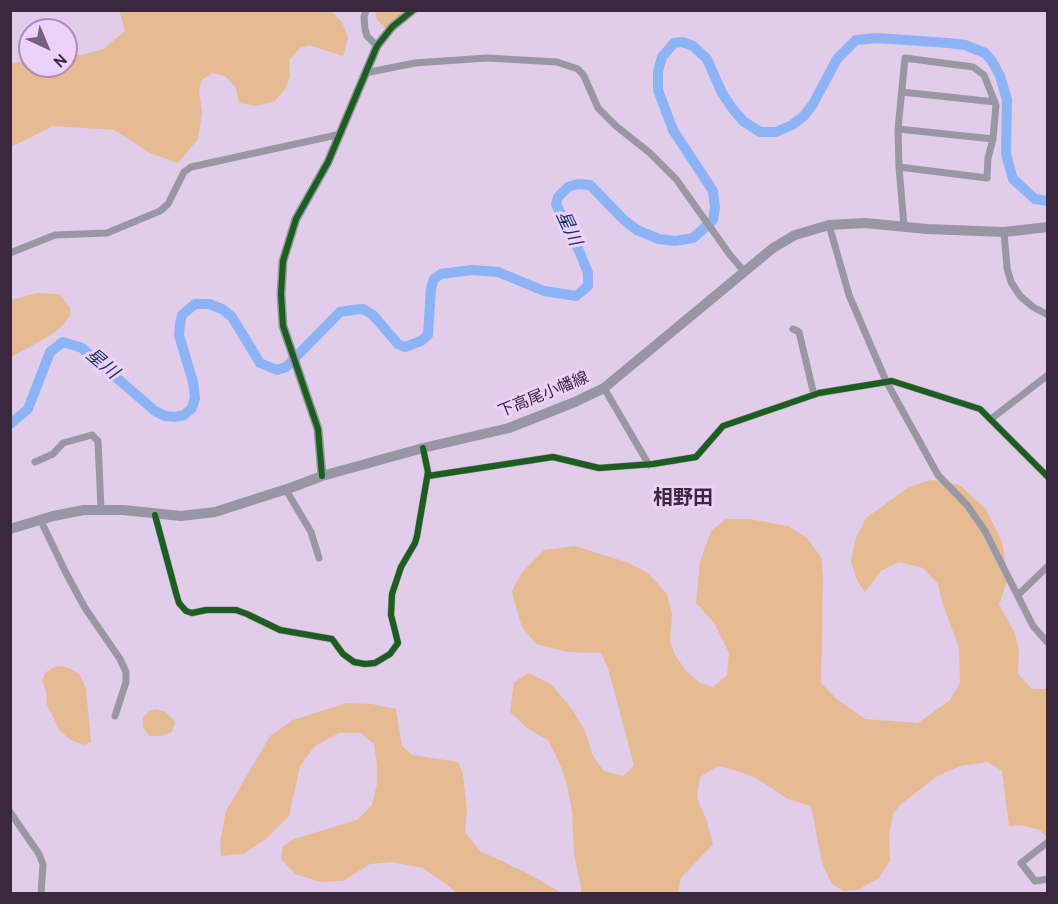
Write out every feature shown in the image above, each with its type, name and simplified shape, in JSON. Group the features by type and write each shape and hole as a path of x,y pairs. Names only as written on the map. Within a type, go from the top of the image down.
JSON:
{"main road":[{"name":"下高尾小幡線","path":"10,528 84,510 123,510 181,516 215,512 322,476 423,448 509,428 604,388 772,248 795,235 829,225 865,223 927,229 1004,232 1047,226"}],"street":[{"path":"366,10 365,29 367,36 376,46"},
{"path":"322,476 318,429 283,326 281,294 283,261 296,219 341,134 376,46 392,27 413,10"},
{"path":"365,73 415,63 487,58 557,62 578,69 584,76 598,108 676,179 743,270"},
{"path":"899,167 987,178 988,158 993,139 995,102 984,75 974,67 905,58 898,129 899,167 904,226"},
{"path":"902,93 995,102"},
{"path":"898,129 993,139"},
{"path":"10,253 56,235 107,232 160,211 168,204 184,172 191,167 341,134"},
{"path":"829,225 849,295 886,381 938,475 967,506 985,531 1033,626 1047,643"},
{"path":"1004,232 1007,268 1011,282 1020,296 1047,315"},
{"path":"794,329 799,332 814,395"},
{"path":"991,419 1047,375"},
{"path":"428,476 553,458 599,468 649,465 696,457 723,426 814,395 892,381 980,409 1047,477"},
{"path":"604,388 649,465"},
{"path":"35,462 53,454 63,443 92,435 98,441 101,510"},
{"path":"155,515 179,603 186,611 192,613 206,610 236,610 280,630 332,639 350,661 370,664 384,658 397,647 398,639 391,615 392,594 401,567 415,543 428,476 423,448"},
{"path":"286,489 310,532 319,558"},
{"path":"40,519 85,608 120,659 126,672 126,682 115,716"},
{"path":"1018,595 1047,566"},
{"path":"10,812 44,864 40,894"},
{"path":"1047,842 1021,862 1035,882 1047,879"}],"shaded area":[{"path":"118,11 331,11 342,22 348,38 343,56 309,45 300,48 289,60 290,77 284,91 275,101 256,106 239,103 236,88 225,76 213,73 202,80 199,90 202,113 198,139 178,163 150,153 114,130 53,126 11,147 11,64 18,62 18,78 78,78 78,55 103,49 125,31"},
{"path":"375,11 417,11 398,27 385,28 377,20"},
{"path":"37,293 59,294 70,307 70,315 64,324 51,335 11,357 11,300"},
{"path":"930,480 961,486 986,509 1002,542 1008,579 999,604 1015,634 1019,651 1018,674 1032,689 1047,689 1047,838 1040,830 1021,825 1009,826 1002,771 988,762 960,766 936,777 900,805 893,814 889,836 890,861 879,878 858,890 843,891 832,884 822,863 811,806 788,799 756,778 718,766 700,777 697,798 707,821 713,844 681,878 678,893 581,893 574,854 572,812 567,784 548,740 528,729 510,712 514,682 529,673 551,684 572,709 585,731 593,756 604,771 623,776 634,766 608,668 601,653 567,652 536,644 522,627 512,591 522,572 544,550 575,546 629,563 649,574 667,594 672,614 670,641 674,653 686,671 700,683 713,687 727,675 729,653 714,623 696,603 700,561 711,531 726,519 750,519 788,526 807,538 821,557 823,576 821,683 838,700 865,719 918,723 950,700 960,682 959,648 942,602 938,584 923,568 899,562 881,571 865,592 857,580 851,562 855,540 866,518 909,487"},
{"path":"56,666 66,667 79,674 86,688 91,742 83,745 71,740 60,731 47,705 42,680 46,672"},
{"path":"347,703 372,704 396,709 402,746 412,755 458,762 463,775 467,810 465,832 480,851 525,872 562,893 456,893 423,868 392,862 370,864 343,881 320,882 295,874 281,859 283,846 294,839 357,820 372,805 377,784 374,744 361,733 339,733 315,746 300,766 289,816 266,839 243,854 221,856 220,842 226,811 270,736 293,720"},
{"path":"157,709 166,712 175,722 172,732 161,736 149,736 143,727 143,718 149,711"}],"waterway":[{"name":"星川","path":"10,424 28,409 50,352 63,342 82,348 155,411 165,416 184,415 192,408 195,398 193,382 179,335 180,324 182,315 195,304 209,304 222,309 232,317 260,363 277,370 286,367 340,312 363,309 373,315 398,344 405,347 421,341 428,335 431,288 434,279 441,274 472,270 498,272 544,291 576,296 588,286 588,273 556,204 558,197 568,187 578,184 590,185 637,230 659,239 675,241 693,238 713,220 715,208 713,191 673,130 658,90 658,72 662,57 674,43 682,42 693,46 707,59 722,93 732,108 743,121 760,132 776,132 792,125 804,116 837,59 856,40 877,38 949,43 965,45 985,53 1000,76 1007,100 1006,154 1013,179 1035,199 1048,201"}],"cycle path":[{"path":"322,476 318,429 283,326 281,294 283,261 296,219 328,162 377,46 392,27 413,10"},
{"path":"428,476 553,457 599,468 653,464 696,457 723,426 819,393 892,381 980,409 1048,477"},
{"path":"155,515 179,603 186,611 192,613 206,610 236,610 280,630 332,639 343,654 354,662 375,663 390,654 398,643 391,615 392,594 401,567 417,536 428,472 423,448"}],"district":[{"name":"相野田","path":"683,500"}]}
